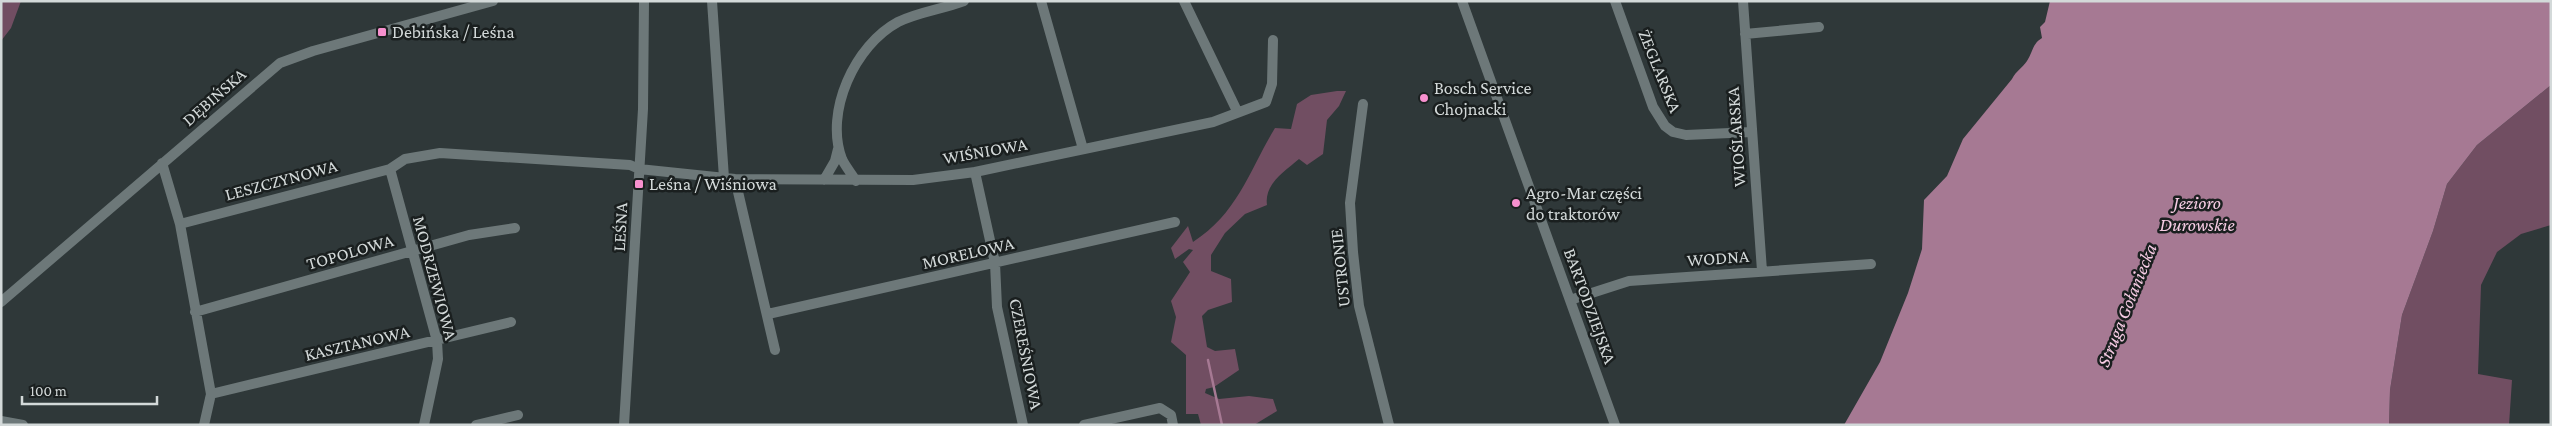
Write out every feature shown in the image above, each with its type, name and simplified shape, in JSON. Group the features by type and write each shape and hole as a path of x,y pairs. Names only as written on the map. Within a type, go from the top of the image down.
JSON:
{"street":[{"name":"DĘBIŃSKA","path":"1,302 268,72 287,59 493,1"},
{"name":"LEŚNA","path":"624,425 640,169 644,76 644,1"},
{"path":"712,1 724,178"},
{"path":"856,181 842,160 837,128 841,97 852,71 878,36 899,22 964,1"},
{"path":"1040,1 1082,149"},
{"path":"1184,1 1237,111"},
{"name":"BARTODZIEJSKA","path":"1462,1 1615,425"},
{"name":"ŻEGLARSKA","path":"1615,1 1653,107 1665,126 1673,132 1686,135 1752,132"},
{"name":"WIOŚLARSKA","path":"1743,1 1762,271"},
{"path":"1745,34 1819,27"},
{"name":"WIŚNIOWA","path":"640,169 735,179 856,181 913,180 975,172 1213,122 1237,111 1266,102 1272,84 1273,40"},
{"name":"USTRONIE","path":"1363,104 1350,203 1353,252 1359,306 1389,425"},
{"path":"824,180 835,161 839,146"},
{"name":"LESZCZYNOWA","path":"180,224 390,168 405,159 440,153 630,165 640,169"},
{"path":"162,163 180,224 211,394 204,425"},
{"name":"MODRZEWIOWA","path":"390,168 437,341 438,359 424,425"},
{"name":"CZEREŚNIOWA","path":"975,172 995,264 998,308 1023,425"},
{"path":"735,179 775,350"},
{"name":"MORELOWA","path":"768,314 1175,222"},
{"name":"TOPOLOWA","path":"195,312 469,235 515,228"},
{"name":"WODNA","path":"1570,300 1629,281 1871,264"},
{"name":"KASZTANOWA","path":"211,394 510,322"},
{"path":"1084,425 1160,408 1171,415 1173,425"},
{"path":"476,425 518,416"},
{"path":"1,421 23,425"}],"shaded area":[{"path":"1,1 21,1 11,28 1,41"},
{"path":"2551,85 2551,225 2521,234 2497,252 2481,285 2478,374 2512,380 2509,425 2389,425 2390,390 2402,315 2433,231 2447,184 2477,145"},
{"path":"1346,91 1339,106 1327,120 1323,154 1307,165 1299,159 1281,174 1269,191 1267,205 1245,214 1225,233 1211,255 1211,271 1231,279 1232,302 1208,310 1202,316 1207,347 1215,351 1235,349 1239,370 1214,387 1206,389 1205,393 1219,399 1249,396 1273,399 1277,411 1254,425 1201,425 1198,414 1186,414 1186,355 1171,342 1176,317 1171,301 1190,272 1183,262 1193,250 1189,249 1175,259 1171,248 1188,226 1193,242 1221,218 1241,190 1275,128 1291,129 1297,104 1311,95"}],"water":[{"name":"Jezioro Durowskie","path":"2050,1 2551,1 2551,85 2477,145 2447,184 2433,231 2402,315 2390,390 2389,425 1844,425 1880,362 1908,293 1922,249 1924,200 1947,176 1963,139 2029,58 2034,46 2042,38 2040,27 2045,22"}],"waterway":[{"path":"1208,360 1222,425"}],"place":[{"name":"Debińska / Leśna","path":"382,32"},
{"name":"Bosch Service Chojnacki","path":"1424,98"},
{"name":"Leśna / Wiśniowa","path":"639,184"},
{"name":"Agro-Mar części do traktorów","path":"1516,203"}],"water label":[{"name":"Struga Gołaniecka","path":"2126,305"}]}
